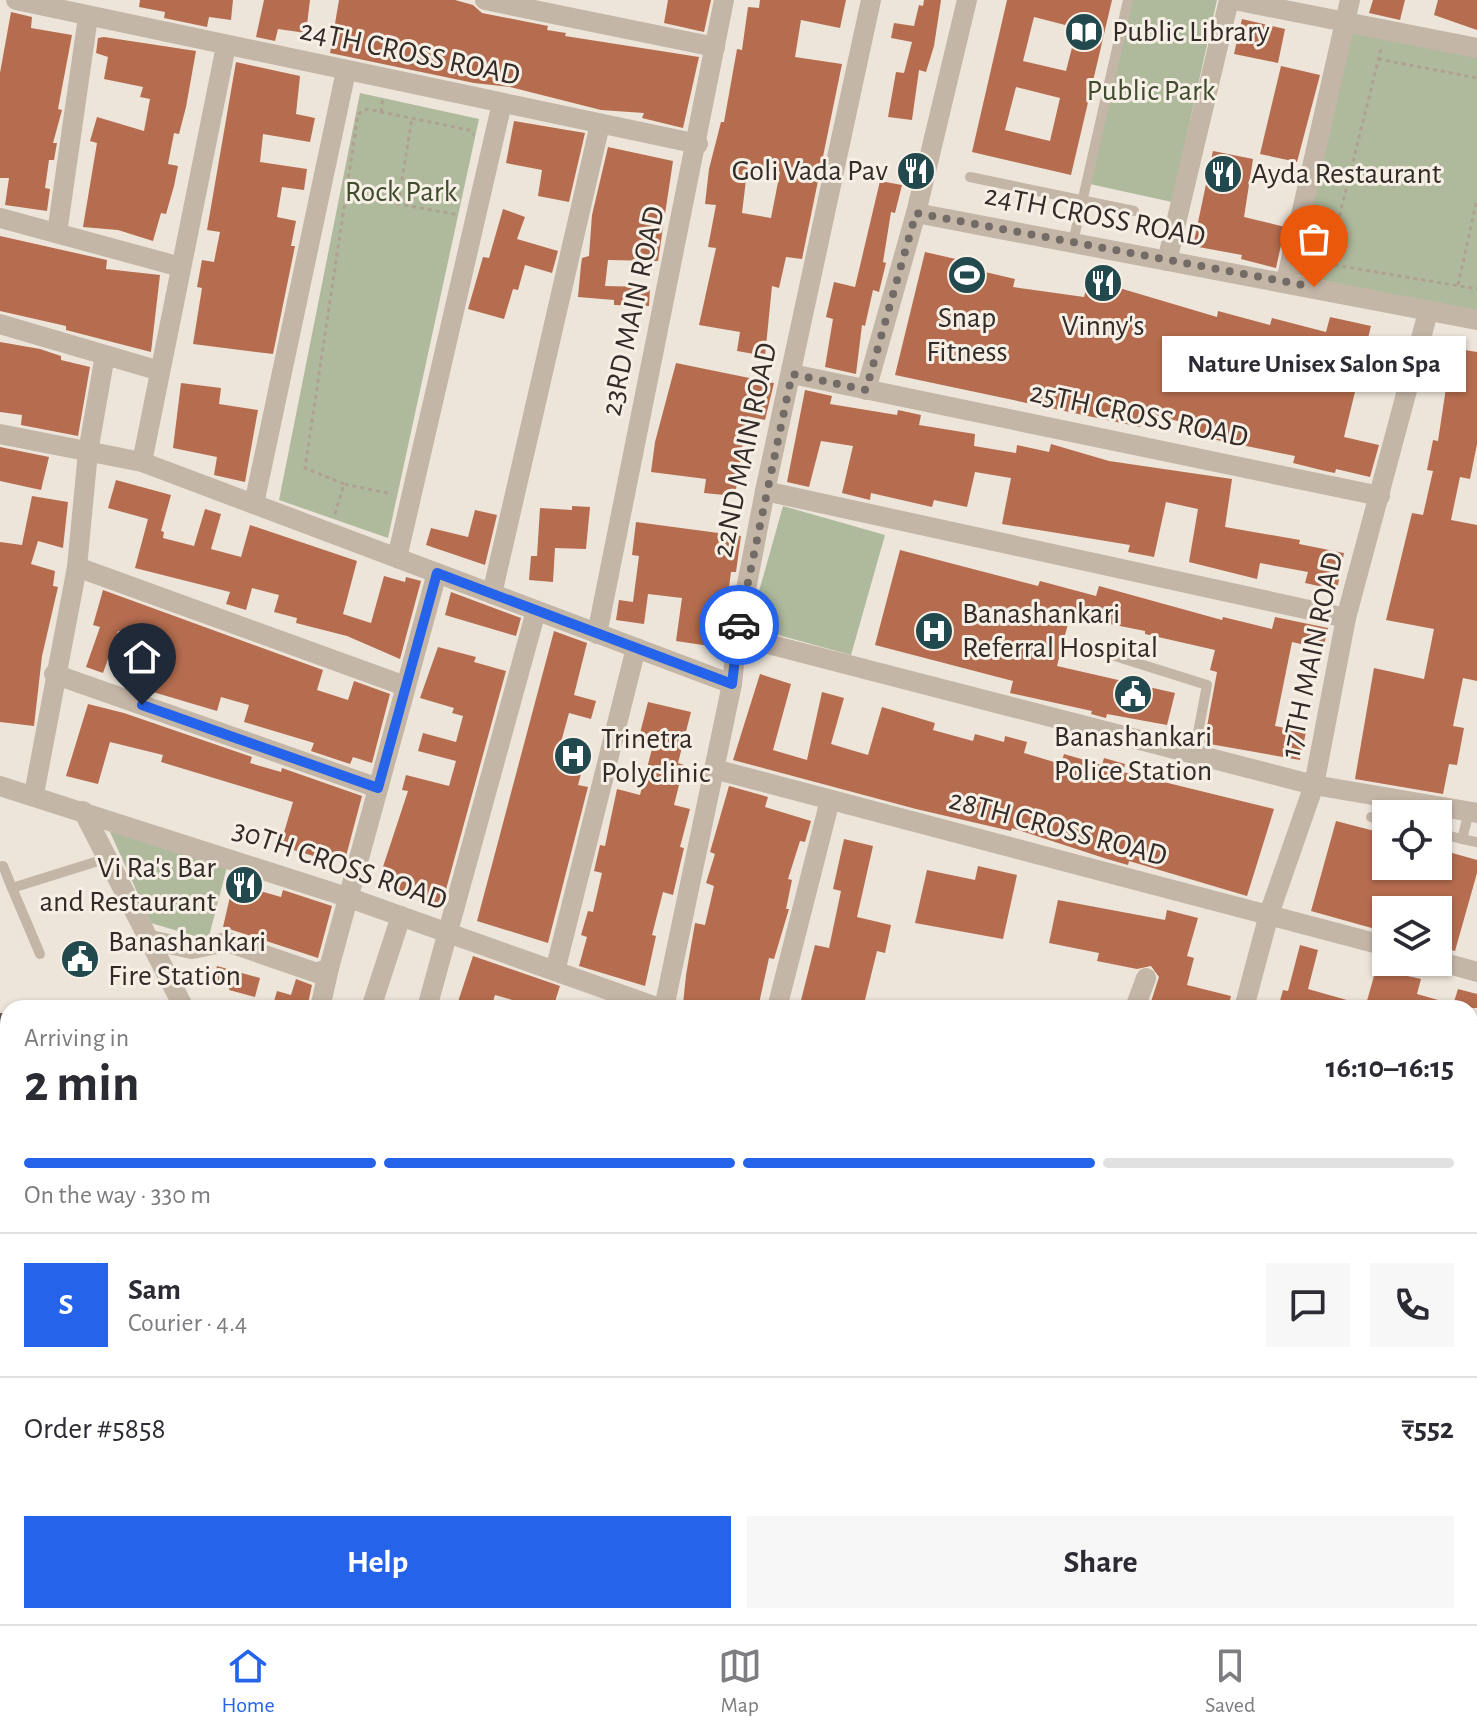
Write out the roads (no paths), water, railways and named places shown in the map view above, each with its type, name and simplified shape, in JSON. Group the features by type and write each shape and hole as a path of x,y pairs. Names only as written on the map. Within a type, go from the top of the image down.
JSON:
{"street":[{"name":"24TH CROSS ROAD","path":"16,0 698,144"},
{"path":"485,0 715,47"},
{"name":"23RD MAIN ROAD","path":"597,634 698,144 724,0"},
{"name":"22ND MAIN ROAD","path":"663,1000 732,684 737,636 765,491 871,0"},
{"path":"866,390 916,213 967,0"},
{"path":"1167,261 1232,0 1477,48"},
{"path":"1286,281 1350,0"},
{"path":"57,233 88,17"},
{"path":"142,462 226,46"},
{"path":"254,504 346,71"},
{"path":"397,558 502,103"},
{"path":"492,594 600,124"},
{"name":"24TH CROSS ROAD","path":"916,213 1286,281 1477,320"},
{"path":"0,218 181,267"},
{"name":"17TH MAIN ROAD","path":"1246,1000 1269,914 1314,785 1346,618 1428,312"},
{"path":"0,324 160,371"},
{"path":"34,794 54,674 77,567 88,452 105,355"},
{"name":"25TH CROSS ROAD","path":"792,374 1380,496"},
{"path":"0,434 142,462 732,684"},
{"path":"765,491 1346,618"},
{"path":"77,567 405,686"},
{"path":"322,1000 347,897 437,573"},
{"path":"429,1000 536,611"},
{"path":"737,636 1314,785 1475,812"},
{"path":"555,971 600,781 636,648"},
{"path":"54,674 378,788"},
{"name":"28TH CROSS ROAD","path":"714,769 1372,942"},
{"name":"30TH CROSS ROAD","path":"0,786 34,794 347,897 638,1000"},
{"path":"779,1000 830,800"},
{"path":"83,811 150,940 175,1000"},
{"path":"374,1000 401,916"},
{"path":"150,940 192,949 227,942 317,973 329,968"},
{"path":"1452,965 1477,972"},
{"path":"1138,1000 1146,978"}],"lane":[{"path":"1073,242 1128,0"},
{"path":"970,177 1134,211"},
{"path":"1102,652 1207,685 1194,754"},
{"path":"1462,839 1475,812"},
{"path":"1452,836 1477,842"},
{"path":"12,888 110,858"},
{"path":"3,866 40,954"}],"place":[{"name":"Public Library","path":"1084,32"},
{"name":"Goli Vada Pav","path":"916,171"},
{"name":"Ayda Restaurant","path":"1223,174"},
{"name":"Snap Fitness","path":"967,275"},
{"name":"Vinny's","path":"1103,283"},
{"name":"Nature Unisex Salon Spa","path":"1314,287"},
{"name":"Banashankari Referral Hospital","path":"934,631"},
{"name":"Banashankari Police Station","path":"1133,694"},
{"name":"Trinetra Polyclinic","path":"573,756"},
{"name":"Vi Ra's Bar and Restaurant","path":"244,885"},
{"name":"Banashankari Fire Station","path":"80,959"}],"park label":[{"name":"Public Park","path":"1151,91"},
{"name":"Rock Park","path":"401,192"}]}
